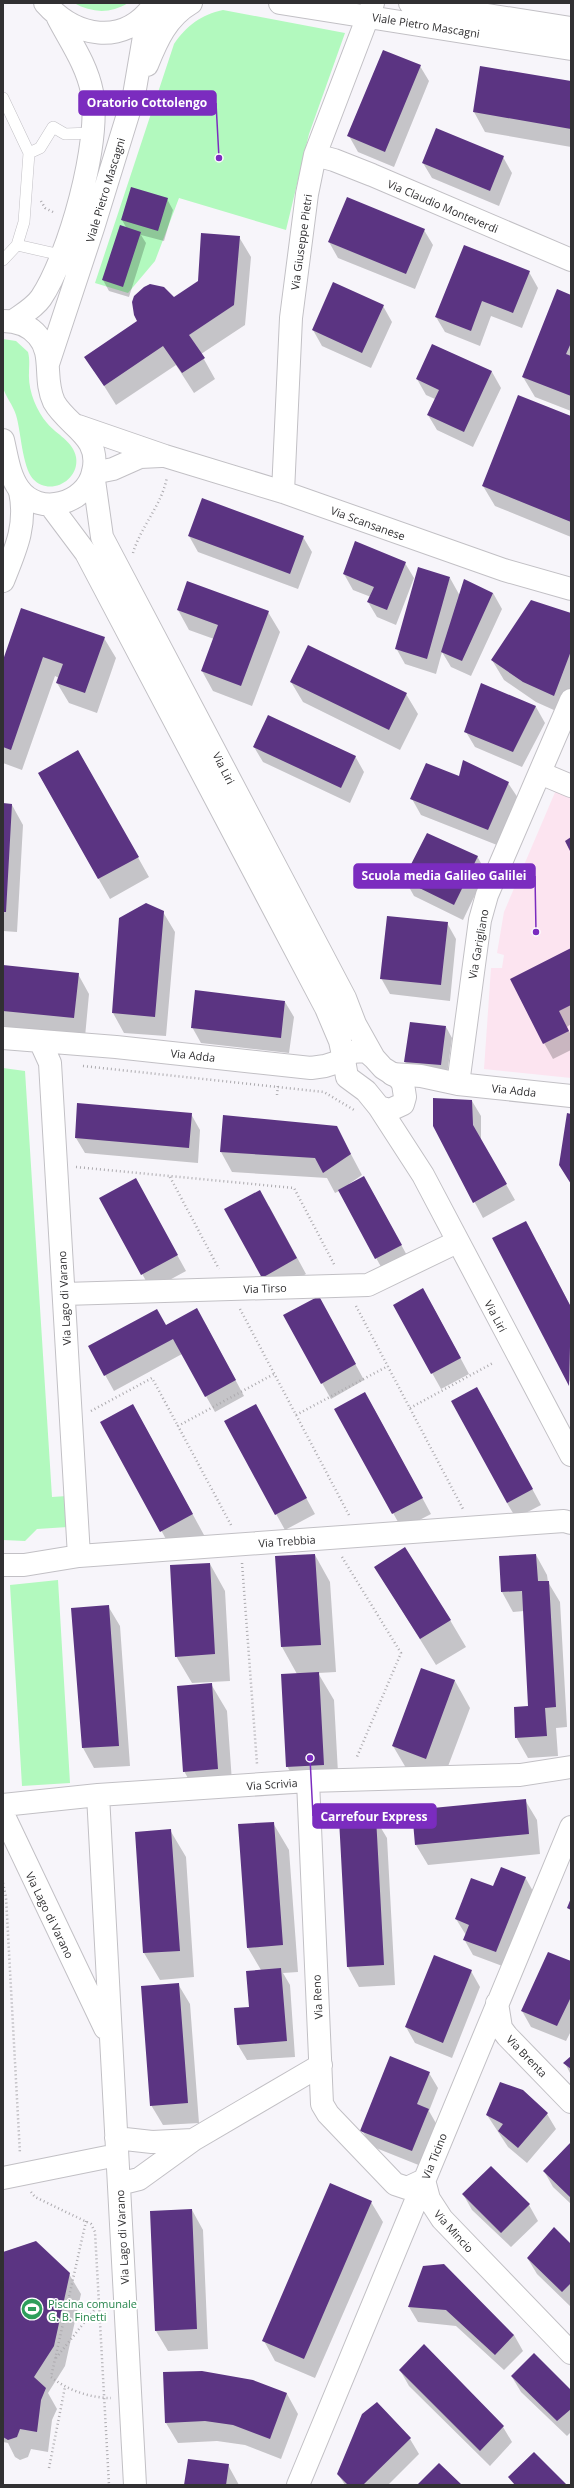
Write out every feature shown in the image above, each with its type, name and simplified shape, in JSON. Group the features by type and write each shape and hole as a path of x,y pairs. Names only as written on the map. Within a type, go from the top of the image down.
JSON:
{"street":[{"name":"Viale Pietro Mascagni","path":"51,10 74,28 87,31 113,32 132,25 151,8 180,3"},
{"path":"134,95 164,28 179,11 191,3"},
{"name":"Viale Pietro Mascagni","path":"280,3 371,9 571,49"},
{"name":"Viale Pietro Mascagni","path":"410,3 571,28"},
{"name":"Viale Pietro Mascagni","path":"48,364 93,228 134,95 151,8"},
{"name":"Via Giuseppe Pietri","path":"283,492 291,318 307,194 315,155 371,9"},
{"name":"Viale Pietro Mascagni","path":"8,321 40,298 61,256 86,179 94,113 88,76 51,10"},
{"name":"Via Claudio Monteverdi","path":"315,155 334,160 372,175 571,260"},
{"name":"Via Scansanese","path":"8,321 27,327 38,336 47,354 48,364 46,373 51,394 62,412 78,426 91,447 93,473 113,469 140,457 168,457"},
{"name":"Via Scansanese","path":"78,426 168,457 283,492 504,570 571,589"},
{"path":"3,440 12,474 20,490 24,510 18,543 3,580"},
{"path":"20,490 32,500 50,506 63,504 76,496 88,484 93,473"},
{"name":"Via Liri","path":"93,473 102,537 345,998 355,1024 374,1058"},
{"name":"Via Liri","path":"50,506 80,543 326,1008 340,1041 347,1077 366,1091 379,1107 423,1175 457,1242 571,1455"},
{"name":"Via Garigliano","path":"458,1084 480,920 487,895 571,700"},
{"path":"540,773 571,786"},
{"name":"Via Adda","path":"3,1038 311,1068 325,1066 344,1060"},
{"name":"Via Lago di Varano","path":"40,1041 50,1063 79,1556"},
{"name":"Via Liri","path":"344,1060 356,1050 366,1051 383,1068 403,1084 405,1097 403,1104 423,1175"},
{"name":"Via Adda","path":"392,1074 421,1076 458,1084 571,1096"},
{"name":"Via Adda","path":"403,1104 418,1089 458,1084"},
{"path":"379,1107 390,1110 403,1104"},
{"name":"Via Tirso","path":"64,1294 368,1285 457,1242"},
{"name":"Via Trebbia","path":"3,1565 24,1565 79,1556 564,1522 571,1523"},
{"name":"Via Scrivia","path":"3,1805 98,1795 308,1781 520,1775 569,1768"},
{"name":"Via Reno","path":"308,1781 321,2065"},
{"name":"Via Lago di Varano","path":"98,1795 135,2485"},
{"name":"Via Lago di Varano","path":"3,1814 110,2036"},
{"name":"Via Ticino","path":"298,2485 571,1827"},
{"name":"Via Brenta","path":"497,2003 501,2028 571,2102"},
{"path":"119,2184 139,2178 193,2140 321,2065 322,2104 328,2114 396,2184 407,2188 424,2180"},
{"path":"3,2178 117,2146 152,2142 193,2140"},
{"name":"Via Mincio","path":"424,2180 429,2199 442,2219 571,2353"}],"lane":[{"path":"3,98 29,153 24,222 17,245 3,260"},
{"path":"29,153 40,148 53,127 65,134 92,133"},
{"path":"17,245 61,256"}],"path":[{"path":"40,196 46,208 72,220"},
{"path":"132,555 141,532 156,508 166,487 168,457"},
{"path":"277,1096 280,1065"},
{"path":"76,1066 324,1092 340,1099 357,1112"},
{"path":"170,1176 360,1536"},
{"path":"410,1408 493,1363"},
{"path":"296,1415 388,1366"},
{"path":"71,1421 152,1378 178,1426"},
{"path":"330,1538 401,1653 347,1780"},
{"path":"3,1883 6,1897 20,2153 24,2172 29,2188 35,2197 86,2221 91,2224 95,2232 109,2485"},
{"path":"86,2221 51,2377 65,2387 104,2398 130,2398"},
{"path":"55,2359 99,2304 125,2303"},
{"path":"49,2468 65,2387"}],"shaded area":[{"path":"556,790 571,796 571,1078 484,1069 491,968 502,968 504,955 497,953 504,912"}],"green space":[{"path":"74,3 128,3 121,7 101,11 88,9"},
{"path":"223,10 345,33 309,134 286,230 179,198 155,261 128,293 95,283 174,44 189,26 201,18"},
{"path":"3,339 16,341 28,352 31,393 36,406 47,423 68,442 74,451 76,465 73,473 69,479 55,486 40,484 33,479 26,466 16,415 5,394 2,382"},
{"path":"3,1068 25,1071 52,1497 67,1496 68,1527 37,1529 25,1541 3,1540"},
{"path":"58,1580 70,1783 22,1786 10,1585"}],"building":[{"path":"383,50 421,65 385,152 347,136"},
{"path":"480,66 571,81 571,129 473,112"},
{"path":"436,128 504,156 490,191 422,163"},
{"path":"131,187 168,198 158,231 121,220"},
{"path":"347,197 425,229 406,274 328,242"},
{"path":"120,225 141,232 123,287 102,280"},
{"path":"201,233 240,236 234,305 189,335 205,358 182,373 163,346 104,386 84,357 137,321 134,315 132,302 134,296 144,287 150,284 164,287 174,297 198,281"},
{"path":"464,245 530,271 513,313 482,301 471,331 435,317"},
{"path":"333,282 384,305 362,353 312,330"},
{"path":"557,289 571,295 571,343 566,354 571,356 571,396 522,377"},
{"path":"432,344 492,371 464,432 427,415 439,390 416,379"},
{"path":"518,395 571,416 571,522 482,486"},
{"path":"202,498 304,536 290,574 188,536"},
{"path":"355,541 406,562 387,610 367,602 374,587 343,574"},
{"path":"418,567 450,577 427,659 395,649"},
{"path":"464,579 493,593 462,661 441,652"},
{"path":"187,581 269,611 241,686 201,671 218,625 177,610"},
{"path":"531,600 571,613 571,651 554,696 523,682 491,660"},
{"path":"21,608 105,637 85,693 56,683 63,664 43,657 11,750 3,747 3,660"},
{"path":"308,645 407,693 389,730 290,682"},
{"path":"481,683 536,706 513,752 464,732"},
{"path":"268,715 356,756 341,788 253,747"},
{"path":"78,750 139,857 98,879 38,773"},
{"path":"463,760 509,782 488,830 410,799 426,763 459,776"},
{"path":"3,803 12,804 6,912 3,912"},
{"path":"427,833 478,856 454,905 403,880"},
{"path":"571,837 571,853 565,841"},
{"path":"146,903 164,911 155,1017 112,1013 119,918"},
{"path":"387,916 448,922 441,985 380,979"},
{"path":"571,948 571,1005 559,1011 569,1031 543,1044 510,979"},
{"path":"3,965 79,973 74,1018 3,1011"},
{"path":"195,990 285,1001 281,1038 191,1028"},
{"path":"410,1022 446,1026 441,1065 404,1062"},
{"path":"433,1098 472,1100 473,1125 507,1184 473,1203 433,1126"},
{"path":"77,1103 192,1113 189,1148 75,1138"},
{"path":"567,1113 571,1114 571,1184 559,1165"},
{"path":"223,1115 337,1126 351,1154 323,1173 315,1158 220,1152"},
{"path":"364,1176 402,1245 375,1259 338,1190"},
{"path":"136,1178 178,1255 141,1275 99,1198"},
{"path":"260,1190 297,1258 262,1278 224,1209"},
{"path":"526,1221 571,1307 569,1386 492,1238"},
{"path":"423,1288 461,1358 431,1374 393,1305"},
{"path":"319,1296 356,1364 321,1384 283,1315"},
{"path":"197,1308 236,1380 205,1397 173,1339 104,1376 88,1346 157,1309 166,1325"},
{"path":"477,1387 533,1489 507,1503 451,1401"},
{"path":"365,1392 423,1498 392,1514 334,1409"},
{"path":"133,1404 193,1514 160,1532 100,1422"},
{"path":"256,1404 307,1498 275,1515 224,1421"},
{"path":"405,1547 451,1620 420,1639 374,1567"},
{"path":"315,1554 321,1645 281,1647 275,1556"},
{"path":"536,1554 538,1581 549,1581 556,1707 545,1708 547,1736 515,1738 514,1707 528,1706 522,1591 501,1592 499,1556"},
{"path":"210,1563 215,1654 175,1657 170,1565"},
{"path":"109,1605 119,1746 82,1748 71,1608"},
{"path":"421,1668 455,1680 426,1759 392,1746"},
{"path":"319,1672 324,1765 286,1767 281,1674"},
{"path":"212,1683 218,1769 183,1772 177,1686"},
{"path":"526,1799 529,1834 415,1845 412,1810"},
{"path":"376,1817 384,1965 347,1967 339,1819"},
{"path":"274,1822 283,1945 247,1948 238,1824"},
{"path":"171,1829 180,1951 143,1953 135,1832"},
{"path":"501,1867 526,1877 496,1952 463,1940 469,1925 455,1919 471,1878 493,1886"},
{"path":"571,1898 571,1910 567,1908"},
{"path":"548,1952 571,1961 571,1997 557,2026 521,2011"},
{"path":"434,1955 472,1970 443,2043 405,2027"},
{"path":"281,1968 287,2041 237,2045 234,2008 249,2007 246,1971"},
{"path":"179,1983 188,2103 150,2106 141,1986"},
{"path":"390,2056 430,2072 417,2104 429,2109 412,2151 360,2131"},
{"path":"571,2056 571,2069 563,2063"},
{"path":"500,2082 523,2090 548,2113 518,2148 498,2131 503,2124 486,2115"},
{"path":"571,2142 571,2198 543,2171"},
{"path":"491,2166 530,2204 501,2233 462,2194"},
{"path":"330,2183 372,2201 304,2359 262,2341"},
{"path":"192,2209 197,2329 155,2331 150,2211"},
{"path":"554,2227 571,2244 571,2283 562,2292 527,2258"},
{"name":"Piscina comunale G. B. Finetti","path":"36,2241 70,2273 54,2346 34,2377 46,2388 41,2400 37,2432 20,2429 17,2437 8,2440 3,2437 3,2252"},
{"path":"444,2264 514,2335 495,2355 446,2310 408,2307 423,2266"},
{"path":"424,2344 504,2426 480,2451 399,2370"},
{"path":"534,2353 571,2390 571,2409 557,2421 511,2376"},
{"path":"202,2371 253,2380 287,2393 270,2439 233,2425 205,2421 165,2423 163,2372"},
{"path":"377,2402 411,2438 363,2485 348,2485 337,2474 362,2414"},
{"path":"534,2452 567,2485 515,2485 508,2477"},
{"path":"188,2459 229,2464 226,2485 184,2485"},
{"path":"439,2463 462,2485 417,2485"}],"place":[{"name":"Oratorio Cottolengo","path":"219,158"},
{"name":"Scuola media Galileo Galilei","path":"536,932"},
{"name":"Carrefour Express","path":"310,1758"},
{"name":"Piscina comunale G. B. Finetti","path":"32,2309"}]}
